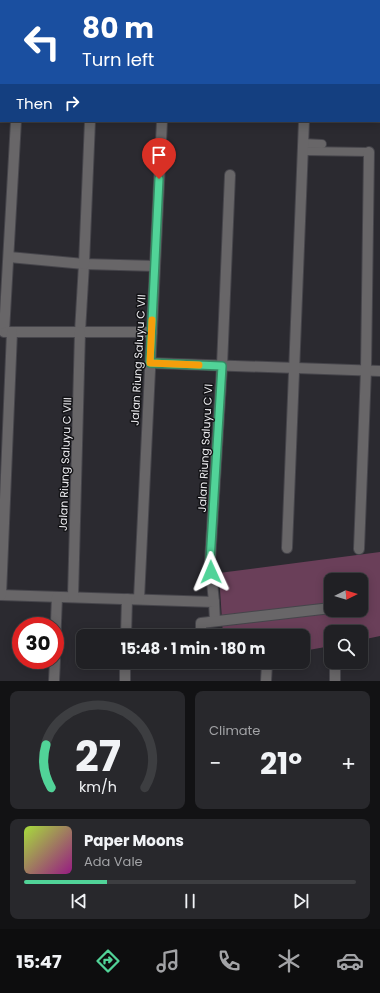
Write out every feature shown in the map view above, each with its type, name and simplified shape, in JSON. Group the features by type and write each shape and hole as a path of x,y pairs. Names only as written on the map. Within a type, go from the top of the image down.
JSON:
{"street":[{"path":"16,122 5,332 0,595 214,602"},
{"path":"84,264 90,122"},
{"name":"Jalan Riung Saluyu C VII","path":"139,599 162,122"},
{"path":"287,548 304,122"},
{"path":"359,549 366,370 369,152"},
{"name":"Jalan Riung Saluyu C VI","path":"215,621 210,561 222,366 230,175"},
{"path":"9,258 84,264 155,266"},
{"name":"Jalan Riung Saluyu C VIII","path":"73,598 80,332 84,264"},
{"path":"5,332 152,332"},
{"path":"150,363 380,371"},
{"path":"56,617 57,597"},
{"path":"126,629 127,599"},
{"path":"201,629 201,623 324,609"},
{"path":"54,681 55,669"},
{"path":"125,669 125,681"},
{"path":"266,681 267,669"},
{"path":"335,669 335,681"}],"lane":[{"path":"303,147 322,144"},
{"path":"303,147 369,152"}],"shaded area":[{"path":"380,552 380,636 368,639 368,625 324,625 324,647 310,650 310,629 223,629 219,573"}],"slow traffic":[{"path":"152,320 150,363 199,365"}],"route":[{"path":"159,179 150,363 222,366 210,561 211,572"}]}
